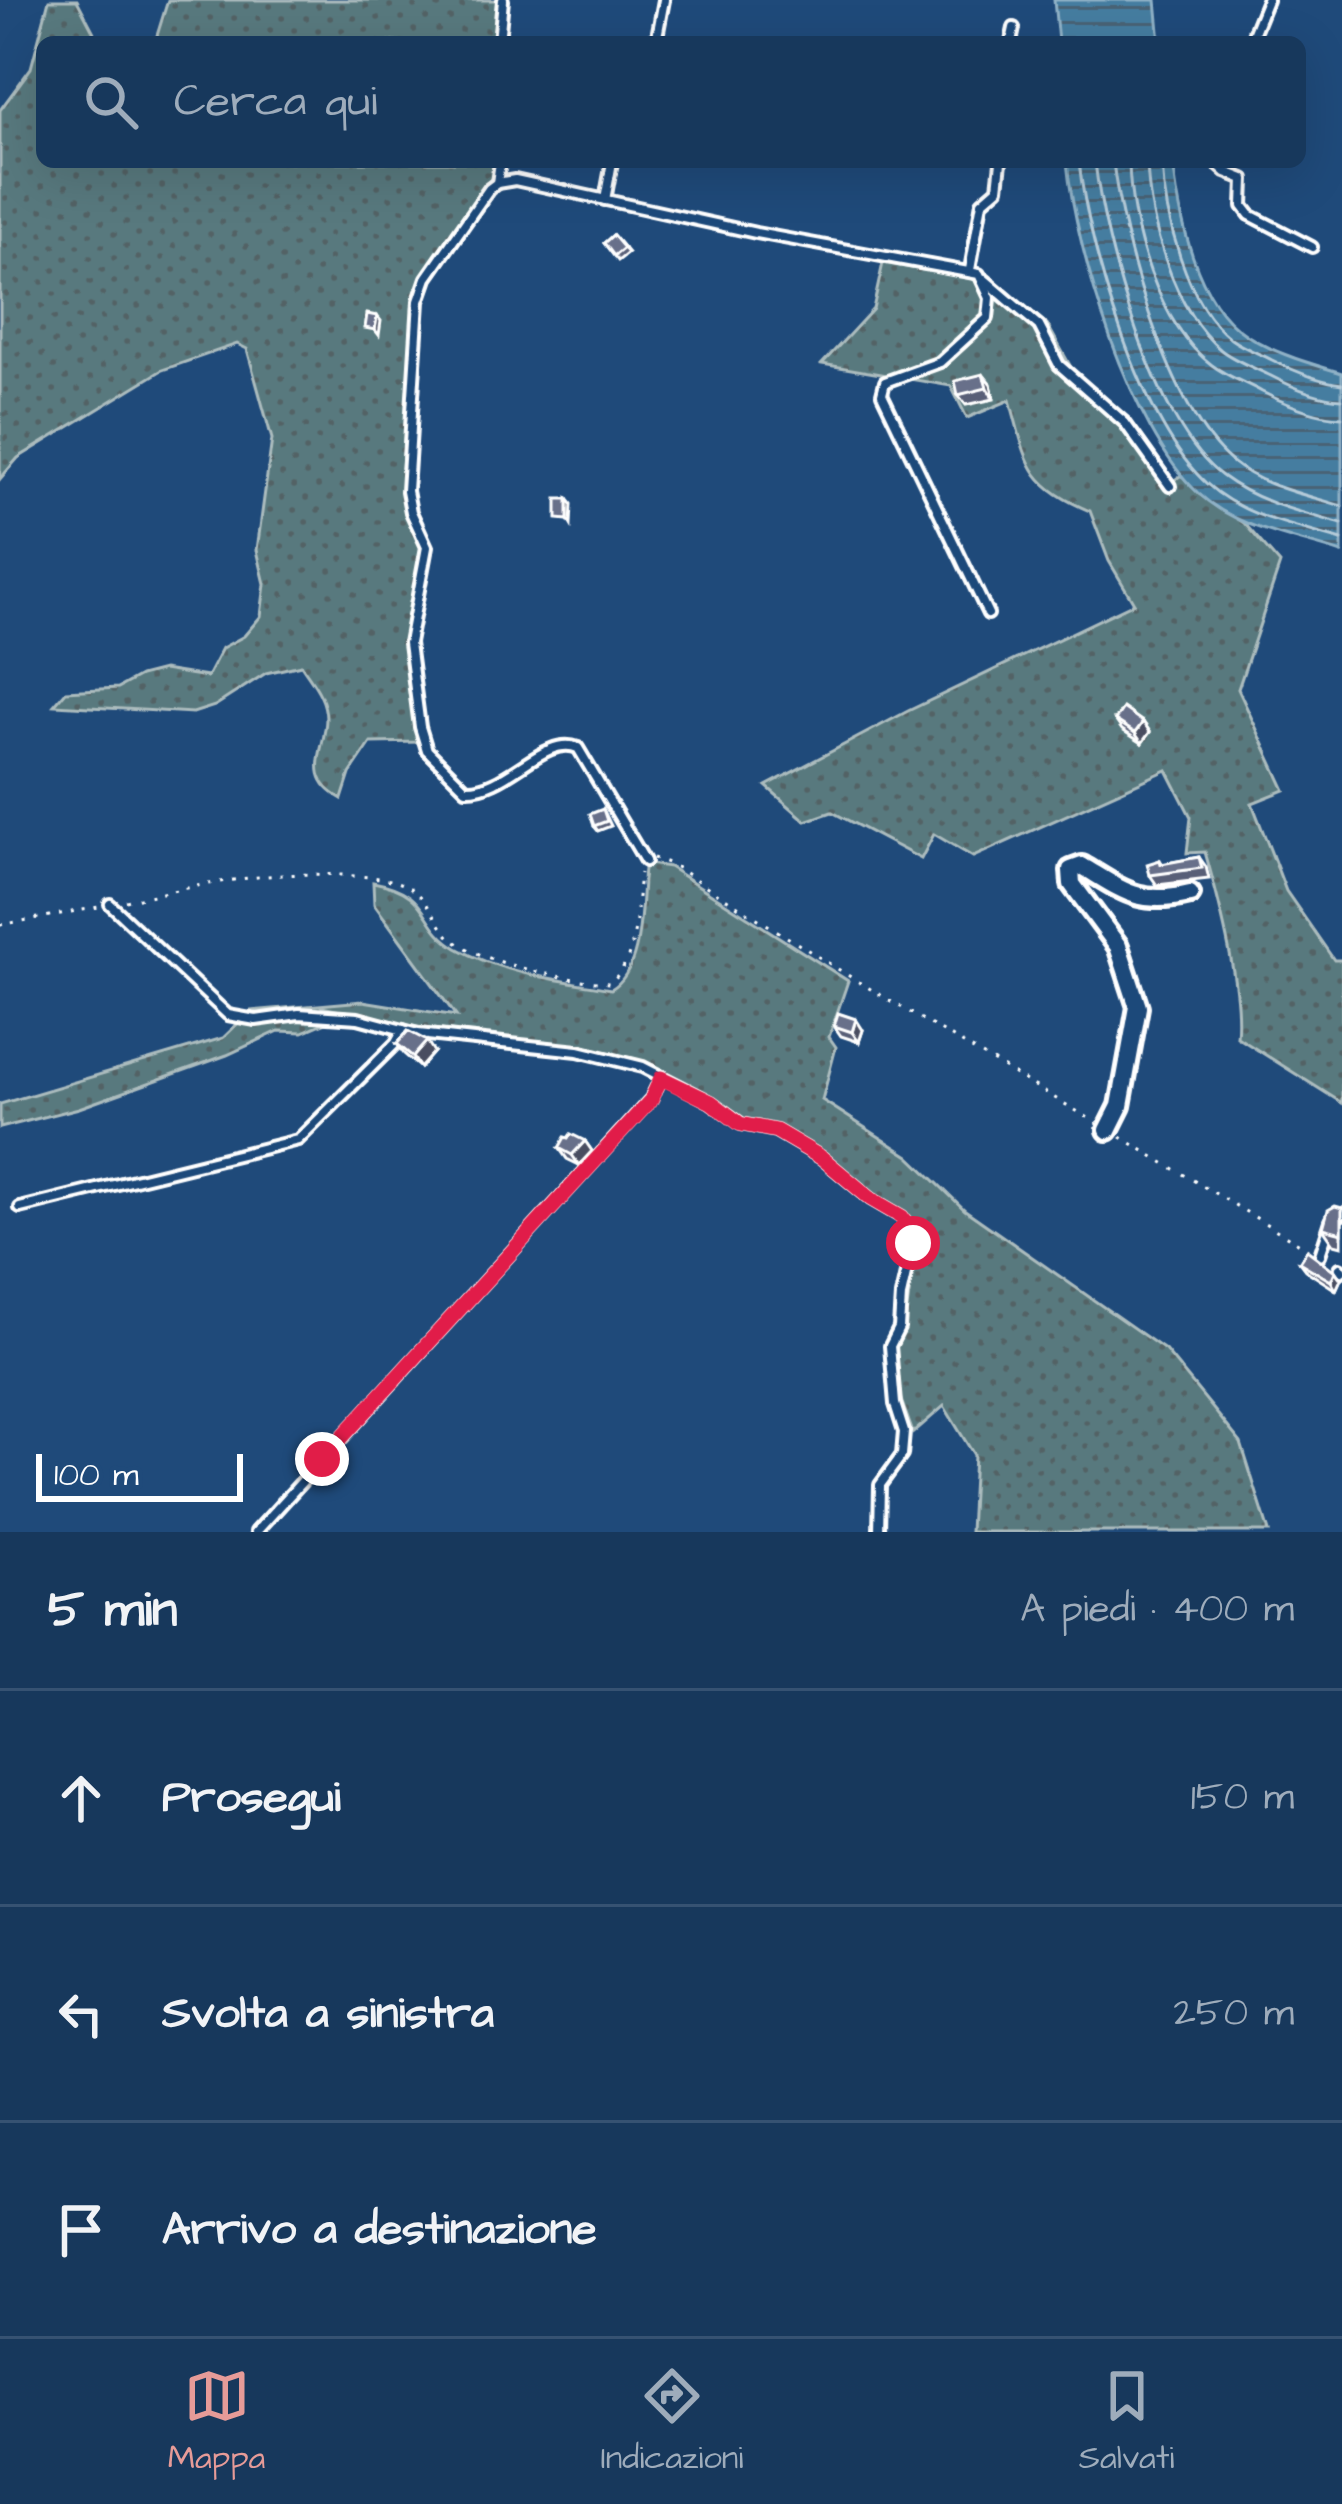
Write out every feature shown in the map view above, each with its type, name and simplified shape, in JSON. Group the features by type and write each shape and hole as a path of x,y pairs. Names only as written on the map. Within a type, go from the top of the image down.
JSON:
{"street":[{"path":"1108,1130 1120,1106 1138,1007 1118,946 1072,884 1071,870 1082,866 1135,897 1165,900 1190,893"}],"lane":[{"path":"500,36 503,0"},
{"path":"657,36 664,0"},
{"path":"1252,36 1267,0"},
{"path":"1012,36 1014,28"},
{"path":"497,183 499,168"},
{"path":"605,200 611,168"},
{"path":"988,614 883,394 885,382 940,362 988,317 990,298 974,272 982,202 998,188 1000,168"},
{"path":"1222,168 1244,179 1244,206 1250,215 1312,247"},
{"path":"645,861 572,744 554,747 502,780 466,790 423,742 409,643 427,547 407,491 419,301 427,278 497,183 515,180 756,233 974,272 1040,326 1060,364 1125,423 1170,486"},
{"path":"110,904 228,1015 256,1020 299,1014 335,1016 403,1030 578,1051 643,1067 711,1102 740,1124 776,1131 822,1158 908,1224 913,1243 898,1328 890,1346 895,1404 904,1432 902,1455 880,1485 880,1532"},
{"path":"20,1208 298,1140 396,1043 403,1030"},
{"path":"256,1532 651,1100 661,1078"},
{"path":"1320,1255 1331,1221 1342,1214"}],"path":[{"path":"0,925 240,876 328,874 395,881 417,892 446,931 465,946 544,971 609,983 621,973 629,956 645,861 659,858 1320,1255"}],"green space":[{"path":"49,0 77,0 96,36 39,36"},
{"path":"168,0 498,0 495,36 157,36"},
{"path":"36,49 36,168 495,168 423,277 415,300 402,468 404,504 423,546 405,641 420,742 371,743 350,774 342,799 322,782 319,773 324,704 301,665 266,673 215,706 193,713 54,705 66,691 118,688 163,670 207,677 222,648 244,636 261,616 265,584 257,550 272,439 247,349 237,344 162,370 18,458 0,479 0,110 31,68"},
{"path":"883,263 976,279 978,269 1047,324 1077,378 1129,422 1173,481 1183,474 1199,494 1244,523 1280,564 1238,689 1285,790 1252,803 1286,891 1334,960 1342,960 1342,1103 1237,1037 1233,970 1217,895 1205,852 1187,853 1191,817 1167,770 973,857 934,834 921,859 832,812 806,821 766,786 908,711 1134,603 1109,561 1090,511 1053,491 1032,469 1010,400 967,418 951,386 822,364 873,309"},
{"path":"649,864 669,867 848,981 829,1037 836,1047 822,1100 909,1156 965,1210 1165,1350 1241,1443 1269,1532 970,1532 974,1455 944,1406 913,1433 900,1397 894,1350 904,1326 917,1245 911,1221 872,1196 823,1152 778,1128 730,1116 711,1097 653,1065 580,1047 409,1026 322,1007 333,1019 303,1032 279,1031 227,1055 79,1108 0,1128 0,1104 223,1038 251,1011 363,1001 456,1016 374,904 373,882 416,901 444,939 474,957 532,975 611,989 622,980 635,952 644,869"}],"water":[{"path":"1054,0 1156,0 1159,36 1057,36"},
{"path":"1068,168 1174,168 1191,251 1222,313 1260,343 1342,373 1342,553 1230,515 1198,493 1173,464 1150,428 1110,338 1072,200"}],"building":[{"path":"613,235 624,248 614,256 604,243"},
{"path":"367,314 377,316 375,330 365,328"},
{"path":"983,374 987,388 958,395 955,381"},
{"path":"557,499 568,499 568,520 557,519"},
{"path":"1123,708 1143,722 1135,733 1115,720"},
{"path":"603,809 607,821 594,826 590,814"},
{"path":"1199,857 1202,868 1150,875 1147,864 1160,860 1161,864"},
{"path":"838,1013 856,1019 852,1032 834,1026"},
{"path":"408,1031 427,1041 413,1057 397,1044"},
{"path":"571,1134 585,1141 572,1155 559,1148"},
{"path":"1342,1208 1342,1233 1323,1228 1328,1210"},
{"path":"1307,1250 1335,1271 1331,1281 1299,1262"}],"route":[{"path":"322,1459 651,1100 661,1078 711,1102 740,1124 776,1131 822,1158 871,1199 902,1217 913,1243"}]}
